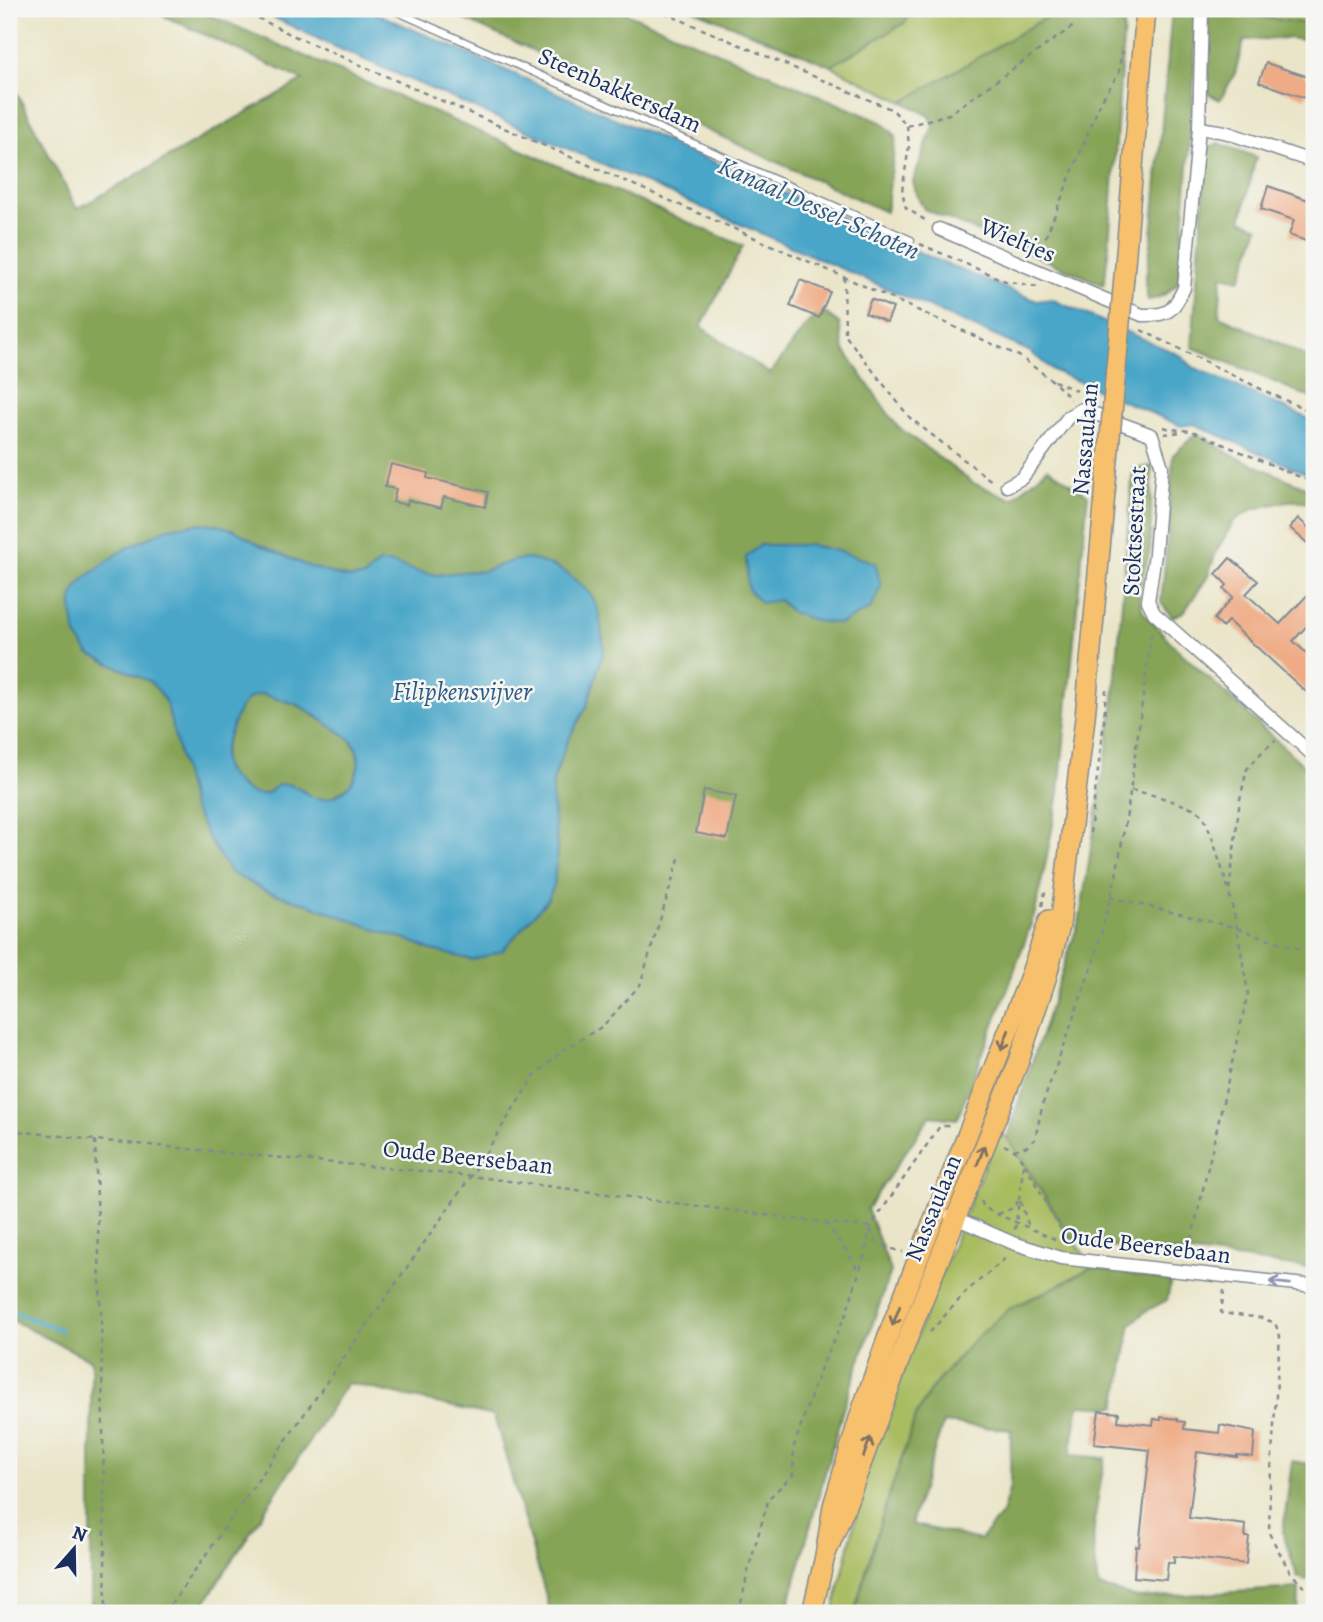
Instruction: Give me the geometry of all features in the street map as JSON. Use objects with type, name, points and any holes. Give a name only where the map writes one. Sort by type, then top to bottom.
[{"type":"main road","name":"Nassaulaan","points":[[812,1613],[833,1506],[856,1427],[892,1325],[1019,1061],[1046,979],[1060,925],[1085,718],[1146,9]]},
{"type":"street","name":"Wieltjes","points":[[939,229],[1142,315],[1158,316],[1175,307],[1184,288],[1199,128],[1202,9]]},
{"type":"street","points":[[1199,128],[1225,132],[1314,162]]},
{"type":"street","points":[[1007,486],[1022,478],[1069,416],[1082,409]]},
{"type":"street","name":"Stoktsestraat","points":[[1082,409],[1152,435],[1162,467],[1155,554],[1148,600],[1154,613],[1314,756]]},
{"type":"street","name":"Oude Beersebaan","points":[[947,1215],[1013,1243],[1061,1258],[1314,1286]]},
{"type":"lane","name":"Steenbakkersdam","points":[[391,9],[911,240]]},
{"type":"path","points":[[240,9],[304,40],[1019,356],[1053,381],[1082,409]]},
{"type":"path","points":[[655,9],[893,110],[907,126],[909,146],[902,191],[906,208],[939,229]]},
{"type":"path","points":[[907,126],[949,114],[1075,25]]},
{"type":"path","points":[[1033,269],[1101,101],[1119,73],[1121,53],[1128,51]]},
{"type":"path","points":[[911,240],[1005,281],[1046,288]]},
{"type":"path","points":[[844,277],[845,335],[910,418],[989,479],[1007,486]]},
{"type":"path","points":[[1132,326],[1314,413]]},
{"type":"path","points":[[1152,435],[1192,431],[1314,483]]},
{"type":"path","points":[[1014,1150],[1028,1146],[1035,1139],[1043,1103],[1095,957],[1131,790],[1154,613]]},
{"type":"path","points":[[1229,892],[1240,799],[1247,769],[1287,731]]},
{"type":"path","points":[[1131,790],[1193,808],[1203,815],[1229,892],[1248,993],[1184,1272]]},
{"type":"path","points":[[165,1613],[471,1176],[534,1076],[562,1051],[603,1026],[640,985],[680,855]]},
{"type":"path","points":[[1041,908],[1047,885]]},
{"type":"path","points":[[1110,897],[1237,928],[1314,954]]},
{"type":"path","points":[[739,1613],[769,1499],[793,1475],[794,1446],[819,1372],[846,1314],[870,1227],[940,1126],[953,1126]]},
{"type":"path","name":"Oude Beersebaan","points":[[9,1130],[471,1176],[870,1227]]},
{"type":"path","points":[[95,1140],[102,1312],[106,1613]]},
{"type":"path","points":[[984,1207],[1069,1244],[1024,1162],[1014,1150],[1001,1144]]},
{"type":"path","points":[[1016,1222],[1024,1162]]},
{"type":"path","points":[[997,1214],[1013,1209],[1019,1198]]},
{"type":"path","points":[[1019,1198],[1028,1227]]},
{"type":"path","points":[[826,1223],[859,1273]]},
{"type":"path","points":[[870,1227],[872,1237],[882,1246],[909,1253]]},
{"type":"path","points":[[927,1335],[967,1291],[1008,1256],[1013,1243]]},
{"type":"path","points":[[1226,1277],[1222,1313],[1262,1318],[1275,1323],[1280,1336],[1269,1533],[1290,1572],[1314,1597]]},
{"type":"green space","points":[[149,9],[196,9],[743,246],[701,327],[770,374],[821,310],[839,323],[844,350],[897,426],[973,483],[1012,499],[1048,468],[1088,495],[1059,793],[1035,912],[957,1119],[930,1116],[867,1209],[891,1271],[843,1409],[786,1613],[551,1613],[494,1416],[347,1383],[198,1613],[91,1613],[91,1360],[9,1319],[9,78],[77,209],[303,80]],"holes":[[[204,523],[234,530],[305,565],[351,578],[364,577],[373,569],[390,563],[437,575],[484,571],[515,560],[530,559],[551,565],[568,574],[599,613],[604,650],[587,706],[566,744],[553,781],[557,849],[554,886],[548,899],[502,951],[431,950],[404,938],[266,891],[230,872],[192,806],[167,705],[159,691],[149,681],[89,654],[76,635],[72,609],[123,550],[187,525]],[[810,545],[875,563],[793,613],[779,600]]]},
{"type":"green space","points":[[442,9],[617,9],[881,122],[896,136],[886,212]]},
{"type":"green space","points":[[692,9],[910,9],[906,22],[831,66]]},
{"type":"green space","points":[[910,9],[1060,9],[903,102],[831,66],[906,22]]},
{"type":"green space","points":[[1060,9],[1125,9],[1104,285],[924,209],[913,181],[933,126],[930,116],[903,102]]},
{"type":"green space","points":[[1172,9],[1197,9],[1179,281],[1165,294],[1148,300],[1145,284],[1152,236]]},
{"type":"green space","points":[[1208,9],[1241,9],[1243,14],[1314,25],[1314,41],[1288,38],[1244,40],[1235,73],[1220,100],[1205,92]]},
{"type":"green space","points":[[1241,9],[1314,9],[1314,25],[1243,14]]},
{"type":"green space","points":[[1218,143],[1256,157],[1241,220],[1259,227],[1240,280],[1222,276],[1219,316],[1314,361],[1314,399],[1192,347],[1207,149]]},
{"type":"green space","points":[[1197,433],[1232,455],[1314,491],[1314,504],[1287,501],[1253,509],[1234,521],[1217,550],[1207,578],[1184,612],[1172,617],[1161,603],[1173,455]]},
{"type":"green space","points":[[1152,466],[1150,550],[1138,592],[1143,612],[1176,648],[1314,775],[1314,1269],[1221,1256],[1115,1246],[1071,1238],[1007,1137],[1080,918],[1113,710],[1133,469]]},
{"type":"green space","points":[[262,694],[298,705],[350,739],[356,749],[359,764],[349,786],[327,800],[315,799],[298,787],[277,786],[266,793],[255,794],[234,780],[224,767],[223,761],[229,734],[239,709],[251,697]]},
{"type":"green space","points":[[997,1133],[1007,1137],[1092,1267],[1009,1309],[971,1343],[931,1389],[916,1416],[881,1520],[854,1613],[833,1613],[857,1513],[854,1495]]},
{"type":"green space","points":[[1092,1267],[1171,1282],[1167,1300],[1146,1311],[1131,1324],[1116,1407],[1079,1405],[1070,1455],[1105,1458],[1096,1507],[1094,1538],[1095,1570],[1099,1587],[1139,1598],[1299,1588],[1298,1613],[854,1613],[881,1520],[916,1416],[931,1389],[971,1343],[1009,1309]],"holes":[[[943,1423],[1011,1430],[1010,1486],[1002,1514],[980,1540],[911,1524]]]},
{"type":"green space","points":[[1292,1461],[1314,1465],[1314,1578],[1304,1580],[1297,1576],[1283,1532]]},
{"type":"water","points":[[256,9],[367,9],[948,265],[1037,301],[1051,299],[1180,355],[1193,367],[1314,421],[1314,477],[1194,424],[1181,426],[1054,371],[1029,351],[331,45]]},
{"type":"water","name":"Filipkensvijver","points":[[204,523],[219,525],[305,565],[351,578],[364,577],[379,563],[390,563],[437,575],[484,571],[515,560],[530,559],[551,565],[568,574],[593,598],[599,613],[604,650],[587,706],[566,744],[553,781],[557,849],[554,886],[548,899],[502,951],[473,960],[431,950],[404,938],[266,891],[230,872],[192,806],[167,705],[159,691],[149,681],[89,654],[76,635],[72,599],[77,587],[123,550],[168,528]],"holes":[[[262,694],[302,707],[351,740],[359,764],[356,776],[340,794],[316,798],[286,784],[266,793],[255,794],[243,788],[227,772],[223,762],[224,749],[238,712],[249,699]]]},
{"type":"water","points":[[760,545],[810,545],[875,563],[881,586],[871,608],[841,624],[817,621],[793,613],[779,600],[761,603],[748,589],[746,557]]},
{"type":"building","points":[[1266,63],[1312,78],[1305,98],[1259,82]]},
{"type":"building","points":[[1268,186],[1314,202],[1314,244],[1289,235],[1294,220],[1261,209]]},
{"type":"building","points":[[800,280],[830,292],[819,318],[790,306]]},
{"type":"building","points":[[871,299],[893,308],[887,322],[865,313]]},
{"type":"building","points":[[391,464],[428,473],[427,478],[488,492],[485,507],[444,497],[441,508],[408,500],[407,505],[393,502],[396,489],[385,487]]},
{"type":"building","points":[[1298,518],[1314,533],[1314,549],[1290,528]]},
{"type":"building","points":[[1230,558],[1258,581],[1246,594],[1280,624],[1314,588],[1314,618],[1293,641],[1314,660],[1314,699],[1228,621],[1222,627],[1214,619],[1233,597],[1224,589],[1227,585],[1216,574]]},
{"type":"building","points":[[704,790],[736,796],[727,839],[696,833]]},
{"type":"building","points":[[1099,1411],[1119,1413],[1118,1421],[1153,1425],[1154,1419],[1161,1420],[1161,1417],[1185,1422],[1184,1429],[1219,1433],[1220,1425],[1255,1432],[1253,1457],[1197,1452],[1189,1518],[1246,1525],[1245,1537],[1249,1537],[1246,1564],[1174,1556],[1174,1563],[1168,1562],[1166,1580],[1134,1577],[1150,1450],[1094,1444]]},
{"type":"waterway","points":[[9,1310],[61,1330]]},
{"type":"water label","name":"Kanaal Dessel-Schoten","points":[[819,208]]}]
